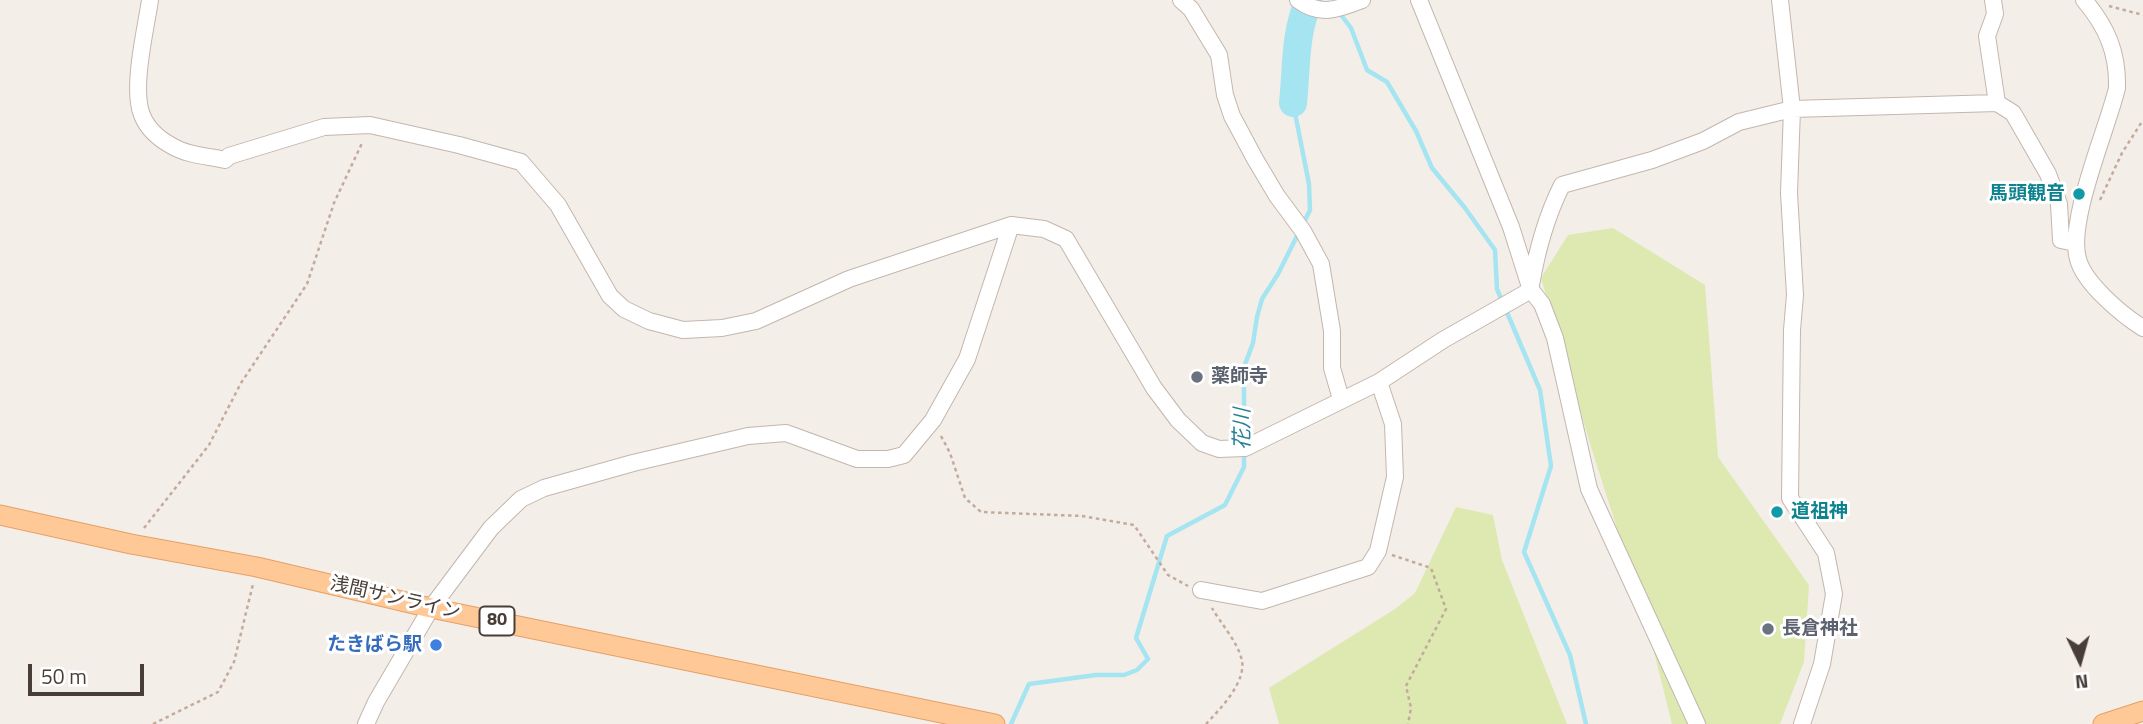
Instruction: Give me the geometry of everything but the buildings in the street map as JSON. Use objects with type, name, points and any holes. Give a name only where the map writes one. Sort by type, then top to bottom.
[{"type":"main road","name":"浅間サンライン","points":[[0,515],[131,544],[257,567],[431,608],[995,724]]},
{"type":"main road","points":[[2103,724],[2143,711]]},
{"type":"street","points":[[150,0],[138,83],[141,113],[153,132],[173,147],[192,154],[225,160],[229,156],[324,127],[370,125],[521,162],[558,205],[610,296],[625,309],[649,321],[683,330],[722,328],[756,321],[849,279],[1011,225],[1044,229],[1066,239],[1154,388],[1178,420],[1202,443],[1219,449],[1245,448],[1379,382],[1443,340],[1531,290]]},
{"type":"street","points":[[1181,0],[1191,9],[1219,55],[1225,95],[1232,116],[1255,159],[1303,231],[1321,264],[1332,331],[1332,368],[1340,399]]},
{"type":"street","points":[[1298,0],[1317,9],[1335,11],[1363,0]]},
{"type":"street","points":[[1419,0],[1511,228],[1531,290],[1542,304],[1555,338],[1589,489],[1650,627],[1697,724]]},
{"type":"street","points":[[1780,0],[1792,109],[1789,193],[1795,295],[1792,330],[1790,498],[1826,553],[1835,594],[1822,664],[1802,724]]},
{"type":"street","points":[[1993,0],[1995,14],[1987,36],[1997,103]]},
{"type":"street","points":[[2089,5],[2101,19],[2114,49],[2118,68],[2117,88],[2078,218],[2075,243],[2078,262],[2110,303],[2143,328]]},
{"type":"street","points":[[1531,290],[1536,254],[1546,220],[1562,185],[1652,160],[1703,141],[1739,122],[1792,109],[1997,103],[2013,113],[2026,132],[2048,174],[2059,204],[2061,240],[2075,243]]},
{"type":"street","points":[[366,724],[431,608],[491,528],[521,499],[544,488],[633,463],[761,435],[786,433],[857,459],[888,459],[904,455],[933,420],[967,359],[1011,225]]},
{"type":"street","points":[[1201,590],[1262,601],[1368,567],[1378,551],[1395,477],[1393,424],[1379,382]]},
{"type":"path","points":[[2089,5],[2107,5],[2143,15]]},
{"type":"path","points":[[2098,205],[2122,153],[2143,120]]},
{"type":"path","points":[[131,544],[209,445],[241,383],[307,284],[334,203],[370,125]]},
{"type":"path","points":[[933,420],[950,453],[965,498],[981,512],[1082,516],[1134,525],[1168,575],[1201,590],[1242,658],[1240,673],[1231,696],[1206,724]]},
{"type":"path","points":[[1378,551],[1431,568],[1446,609],[1406,686],[1411,708],[1408,724]]},
{"type":"path","points":[[153,724],[218,692],[234,662],[257,567]]},
{"type":"green space","points":[[1613,228],[1705,285],[1718,457],[1809,585],[1804,662],[1780,724],[1672,724],[1645,616],[1541,278],[1568,235]]},
{"type":"green space","points":[[1456,507],[1493,515],[1502,560],[1567,724],[1279,724],[1269,688],[1395,609],[1415,593]]},
{"type":"waterway","name":"花川","points":[[1293,103],[1298,38],[1309,0]]},
{"type":"waterway","points":[[1338,11],[1351,28],[1367,70],[1387,82],[1416,131],[1432,168],[1495,250],[1497,289],[1540,390],[1551,466],[1524,552],[1570,655],[1586,724]]},
{"type":"waterway","name":"花川","points":[[1293,103],[1309,184],[1310,210],[1302,226]]},
{"type":"waterway","name":"花川","points":[[1244,444],[1244,367],[1253,343],[1262,299],[1298,234]]},
{"type":"waterway","name":"花川","points":[[1011,724],[1029,684],[1096,675],[1124,675],[1137,670],[1148,659],[1136,638],[1167,536],[1225,505],[1244,467],[1244,453]]},
{"type":"place","name":"馬頭観音","points":[[2079,194]]},
{"type":"place","name":"薬師寺","points":[[1197,377]]},
{"type":"place","name":"道祖神","points":[[1777,512]]},
{"type":"place","name":"長倉神社","points":[[1768,629]]},
{"type":"place","name":"たきばら駅","points":[[436,645]]}]
